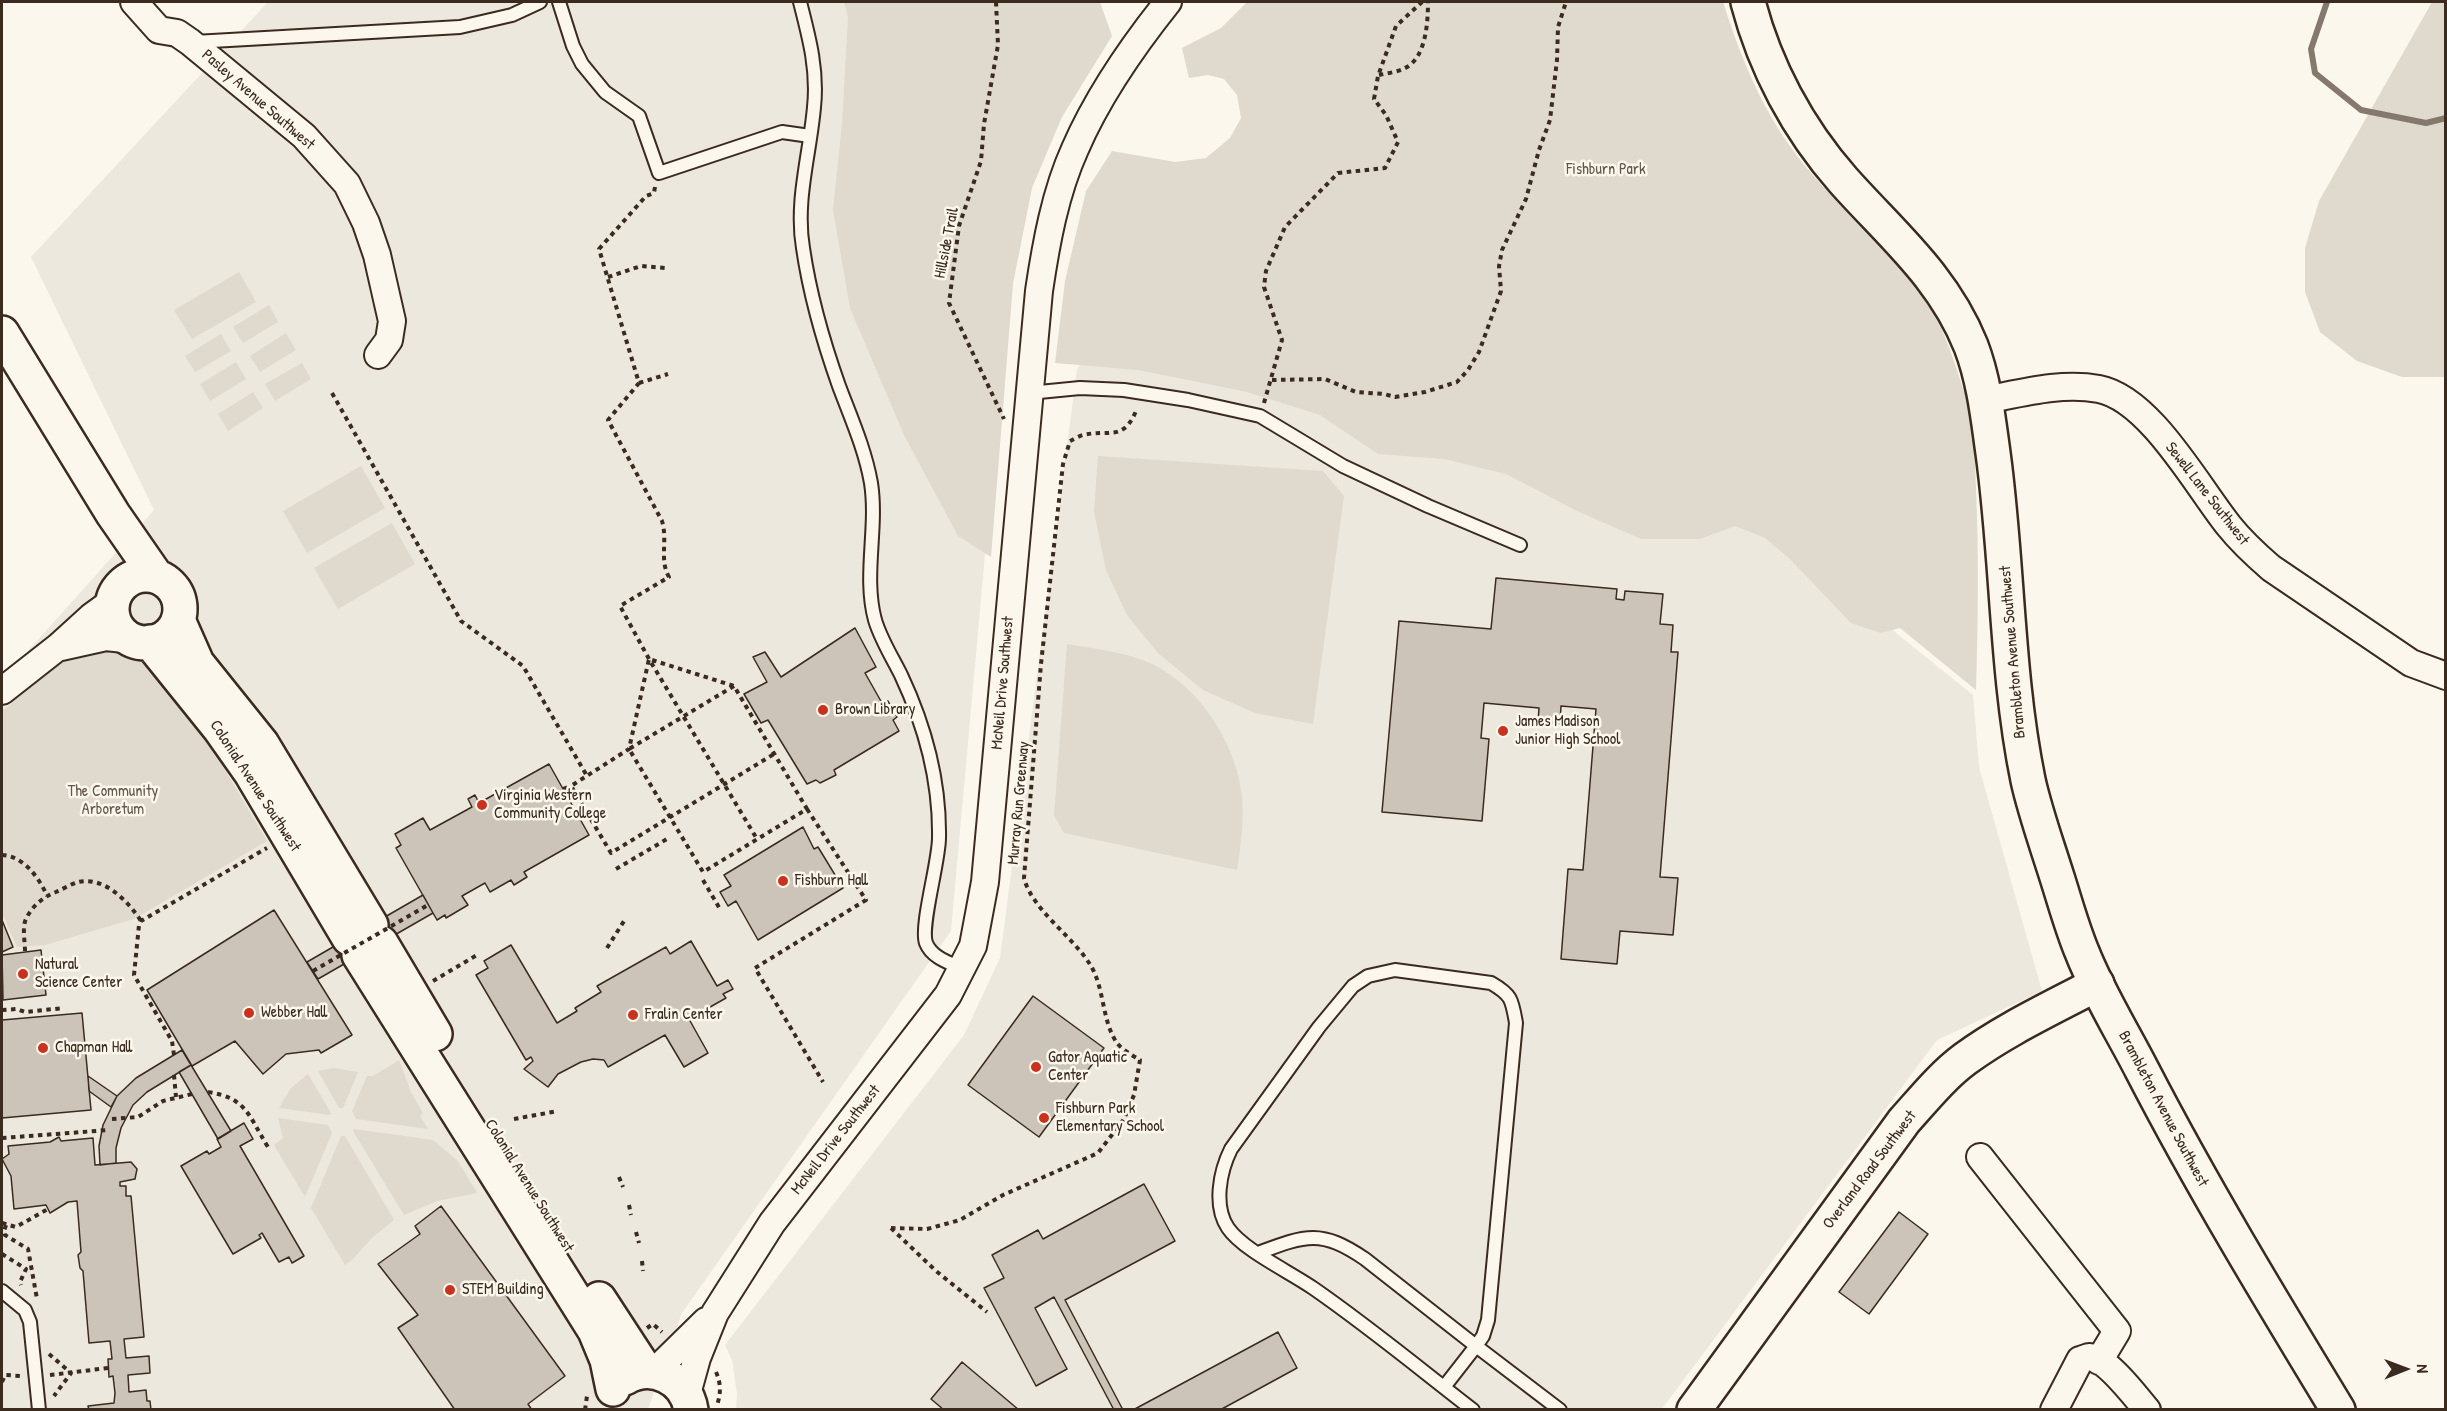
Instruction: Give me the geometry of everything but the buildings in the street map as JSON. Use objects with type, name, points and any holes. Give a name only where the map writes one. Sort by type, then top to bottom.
[{"type":"main road","name":"Brambleton Avenue Southwest","points":[[1748,2],[1769,64],[1791,109],[1815,146],[1843,180],[1922,262],[1959,318],[1972,347],[1985,400],[2002,522],[2012,674],[2027,775],[2082,952],[2233,1238],[2338,1410]]},
{"type":"main road","points":[[2,333],[113,514],[132,586]]},
{"type":"main road","points":[[132,586],[173,587],[181,607],[178,620],[166,636],[141,641],[123,633],[116,624],[112,613],[132,586]]},
{"type":"main road","name":"Colonial Avenue Southwest","points":[[178,620],[197,663],[262,744],[365,940],[595,1331],[607,1360],[609,1399]]},
{"type":"main road","name":"Colonial Avenue Southwest","points":[[141,641],[220,729],[251,773],[365,940],[650,1371],[672,1378],[689,1402]]},
{"type":"main road","name":"Overland Road Southwest","points":[[1694,1410],[1904,1121],[1938,1083],[1964,1060],[2006,1033],[2097,984]]},
{"type":"main road","points":[[609,1399],[620,1381],[632,1374],[650,1371]]},
{"type":"street","name":"Pasley Avenue Southwest","points":[[134,2],[159,30],[177,33],[190,42],[304,136],[347,184],[366,223],[377,255],[392,321],[390,340],[378,355]]},
{"type":"street","name":"McNeil Drive Southwest","points":[[689,1402],[697,1358],[715,1313],[772,1223],[948,995],[963,969],[976,935],[985,882],[1038,291],[1045,250],[1074,149],[1124,61],[1168,2]]},
{"type":"street","name":"Sewell Lane Southwest","points":[[1985,400],[2043,388],[2073,387],[2099,389],[2131,403],[2199,483],[2229,525],[2254,554],[2271,568],[2411,663],[2445,676]]},
{"type":"street","points":[[2,691],[132,586]]},
{"type":"street","points":[[58,648],[106,637],[141,641]]},
{"type":"street","points":[[1980,1157],[2117,1331],[2099,1361]]},
{"type":"street","name":"McNeil Drive Southwest","points":[[650,1371],[715,1313]]},
{"type":"street","points":[[2054,1410],[2080,1360],[2088,1357],[2112,1370],[2147,1410]]},
{"type":"lane","points":[[190,42],[460,27],[512,15],[540,2]]},
{"type":"lane","points":[[559,2],[573,46],[582,64],[604,92],[639,116],[659,173],[782,132],[810,135]]},
{"type":"lane","points":[[800,2],[814,55],[814,105],[800,205],[802,246],[827,352],[856,426],[871,482],[874,508],[872,602],[876,622],[914,709],[936,781],[939,845],[924,929],[926,944],[936,956],[963,969]]},
{"type":"lane","points":[[1029,393],[1080,388],[1124,390],[1188,400],[1260,416],[1343,466],[1428,506],[1520,545]]},
{"type":"lane","points":[[1444,1387],[1483,1336],[1488,1320],[1516,1023],[1512,999],[1504,990],[1491,983],[1395,970],[1368,976],[1353,986],[1319,1027],[1231,1149],[1225,1161],[1220,1187],[1221,1212],[1227,1227],[1239,1241],[1314,1289],[1473,1410]]},
{"type":"lane","points":[[1258,1253],[1282,1244],[1314,1238],[1329,1239],[1347,1247],[1560,1410]]},
{"type":"lane","points":[[2,1291],[25,1310],[30,1322],[39,1410]]},
{"type":"path","name":"Hillside Trail","points":[[996,2],[998,45],[984,124],[981,161],[959,226],[949,303],[1007,424],[1026,427]]},
{"type":"path","points":[[1260,416],[1272,380],[1281,340],[1264,287],[1266,271],[1285,227],[1338,173],[1385,168],[1398,142],[1386,115],[1374,99],[1378,76],[1396,26],[1422,2]]},
{"type":"path","points":[[1378,76],[1405,69],[1414,62],[1428,22],[1428,2]]},
{"type":"path","points":[[1272,380],[1325,379],[1356,392],[1384,394],[1395,398],[1457,382],[1468,370],[1479,352],[1501,291],[1499,266],[1502,250],[1526,199],[1539,150],[1550,120],[1557,60],[1558,27],[1566,2]]},
{"type":"path","points":[[639,383],[599,249],[646,196]]},
{"type":"path","points":[[608,278],[641,266],[664,268]]},
{"type":"path","points":[[668,374],[639,383],[608,420],[665,530],[663,567],[669,577],[620,606],[649,659],[757,839]]},
{"type":"path","points":[[332,393],[461,621],[523,666],[587,776]]},
{"type":"path","name":"Murray Run Greenway","points":[[987,1312],[936,1270],[891,1228],[927,1229],[960,1221],[1003,1195],[1098,1153],[1124,1119],[1134,1095],[1140,1060],[1114,1040],[1091,967],[1058,925],[1036,903],[1027,889],[1024,878],[1041,664],[1063,464],[1070,441],[1083,435],[1114,434],[1125,430],[1136,411]]},
{"type":"path","points":[[649,659],[734,686],[807,809],[866,900],[755,968],[823,1082]]},
{"type":"path","points":[[649,659],[629,749],[703,872],[807,809]]},
{"type":"path","points":[[563,789],[734,686]]},
{"type":"path","points":[[571,786],[611,853],[774,754]]},
{"type":"path","points":[[616,868],[667,839]]},
{"type":"path","points":[[174,1055],[172,1041],[134,975],[139,925],[141,921],[273,844]]},
{"type":"path","points":[[2,855],[8,855],[24,864],[38,879],[47,896]]},
{"type":"path","points":[[703,880],[720,909]]},
{"type":"path","points":[[24,951],[25,921],[34,906],[47,896],[78,882],[100,884],[128,903],[141,921]]},
{"type":"path","points":[[313,971],[428,905]]},
{"type":"path","points":[[607,948],[624,921]]},
{"type":"path","points":[[432,981],[477,955]]},
{"type":"path","points":[[2,1010],[17,1009],[25,1012],[64,1008]]},
{"type":"path","points":[[174,1075],[176,1097]]},
{"type":"path","points":[[208,1092],[232,1098],[240,1103],[268,1146]]},
{"type":"path","points":[[112,1119],[138,1117],[163,1101],[192,1094]]},
{"type":"path","points":[[514,1119],[558,1111]]},
{"type":"path","points":[[2,1138],[109,1130]]},
{"type":"path","points":[[619,1177],[623,1187]]},
{"type":"path","points":[[629,1205],[631,1215]]},
{"type":"path","points":[[37,1299],[28,1249],[5,1235],[4,1224],[20,1225],[48,1209]]},
{"type":"path","points":[[636,1232],[639,1243]]},
{"type":"path","points":[[642,1261],[643,1272]]},
{"type":"path","points":[[26,1269],[31,1262]]},
{"type":"path","points":[[43,1349],[71,1373]]},
{"type":"path","points":[[43,1376],[108,1368]]},
{"type":"path","points":[[711,1368],[717,1373],[720,1385],[720,1397],[716,1410]]},
{"type":"path","points":[[50,1402],[71,1373]]},
{"type":"shaded area","name":"Virginia Western Community College","points":[[268,2],[927,2],[995,443],[951,931],[682,1313],[648,1409],[2,1410],[2,680],[154,510],[31,257]]},
{"type":"shaded area","name":"James Madison Junior High School","points":[[1254,115],[1973,695],[1979,767],[2042,991],[1937,1040],[1662,1409],[736,1409],[737,1394],[732,1360],[725,1345],[964,1035],[1000,958],[1077,369]]},
{"type":"green space","points":[[844,2],[1100,2],[1112,36],[1062,117],[1032,188],[1013,284],[991,557],[958,536],[904,435],[850,308],[833,210],[842,123],[848,17]]},
{"type":"green space","name":"Fishburn Park","points":[[1247,2],[1723,2],[1748,71],[1782,135],[1812,174],[1893,258],[1922,294],[1934,314],[1950,351],[1968,404],[1974,448],[1978,564],[1976,690],[1900,628],[1881,633],[1851,623],[1789,558],[1765,538],[1735,526],[1700,539],[1641,539],[1579,512],[1506,474],[1444,459],[1378,454],[1320,415],[1247,392],[1138,370],[1055,363],[1065,281],[1086,191],[1112,151],[1175,162],[1206,158],[1230,138],[1241,118],[1237,95],[1224,79],[1208,75],[1189,78],[1182,48],[1221,28]]},
{"type":"green space","points":[[2432,2],[2446,2],[2445,377],[2402,377],[2357,361],[2320,332],[2305,292],[2305,248],[2319,201]]},
{"type":"green space","points":[[239,272],[256,302],[192,339],[174,310]]},
{"type":"green space","points":[[269,305],[278,322],[243,343],[233,327]]},
{"type":"green space","points":[[286,333],[296,350],[260,372],[250,356]]},
{"type":"green space","points":[[221,334],[231,351],[195,372],[185,356]]},
{"type":"green space","points":[[236,362],[246,379],[210,401],[200,384]]},
{"type":"green space","points":[[302,363],[311,379],[275,401],[265,384]]},
{"type":"green space","points":[[253,392],[263,408],[228,431],[218,414]]},
{"type":"green space","points":[[1098,456],[1323,471],[1344,496],[1313,724],[1255,713],[1203,690],[1158,653],[1127,615],[1106,570],[1094,512]]},
{"type":"green space","points":[[361,466],[385,508],[307,553],[283,511]]},
{"type":"green space","points":[[392,523],[415,564],[338,609],[314,568]]},
{"type":"green space","points":[[1067,644],[1100,649],[1152,664],[1186,687],[1200,702],[1224,738],[1239,777],[1243,815],[1237,870],[1064,833],[1054,815]]},
{"type":"green space","name":"The Community Arboretum","points":[[102,651],[118,651],[143,657],[209,743],[267,841],[134,919],[45,945],[17,947],[2,913],[2,711],[65,659]]},
{"type":"green space","points":[[399,1060],[411,1092],[423,1113],[420,1116],[428,1129],[356,1119],[352,1111],[367,1076],[373,1076]]},
{"type":"green space","points":[[334,1068],[358,1072],[343,1108],[339,1108],[318,1071]]},
{"type":"green space","points":[[308,1074],[331,1113],[330,1115],[279,1108],[291,1088]]},
{"type":"green space","points":[[278,1118],[328,1125],[332,1133],[305,1197],[274,1145],[283,1138]]},
{"type":"green space","points":[[354,1129],[433,1140],[458,1161],[477,1193],[437,1201],[404,1215],[353,1131]]},
{"type":"green space","points":[[341,1136],[345,1136],[394,1220],[345,1265],[311,1208]]},
{"type":"waterway","points":[[2327,2],[2311,49],[2315,73],[2361,110],[2426,123],[2446,118]]},
{"type":"place","name":"Brown Library","points":[[823,710]]},
{"type":"place","name":"James Madison Junior High School","points":[[1503,731]]},
{"type":"place","name":"Virginia Western Community College","points":[[482,805]]},
{"type":"place","name":"Fishburn Hall","points":[[783,881]]},
{"type":"place","name":"Natural Science Center","points":[[23,974]]},
{"type":"place","name":"Webber Hall","points":[[249,1013]]},
{"type":"place","name":"Fralin Center","points":[[633,1015]]},
{"type":"place","name":"Chapman Hall","points":[[43,1048]]},
{"type":"place","name":"Gator Aquatic Center","points":[[1036,1067]]},
{"type":"place","name":"Fishburn Park Elementary School","points":[[1044,1118]]},
{"type":"place","name":"STEM Building","points":[[450,1290]]}]
